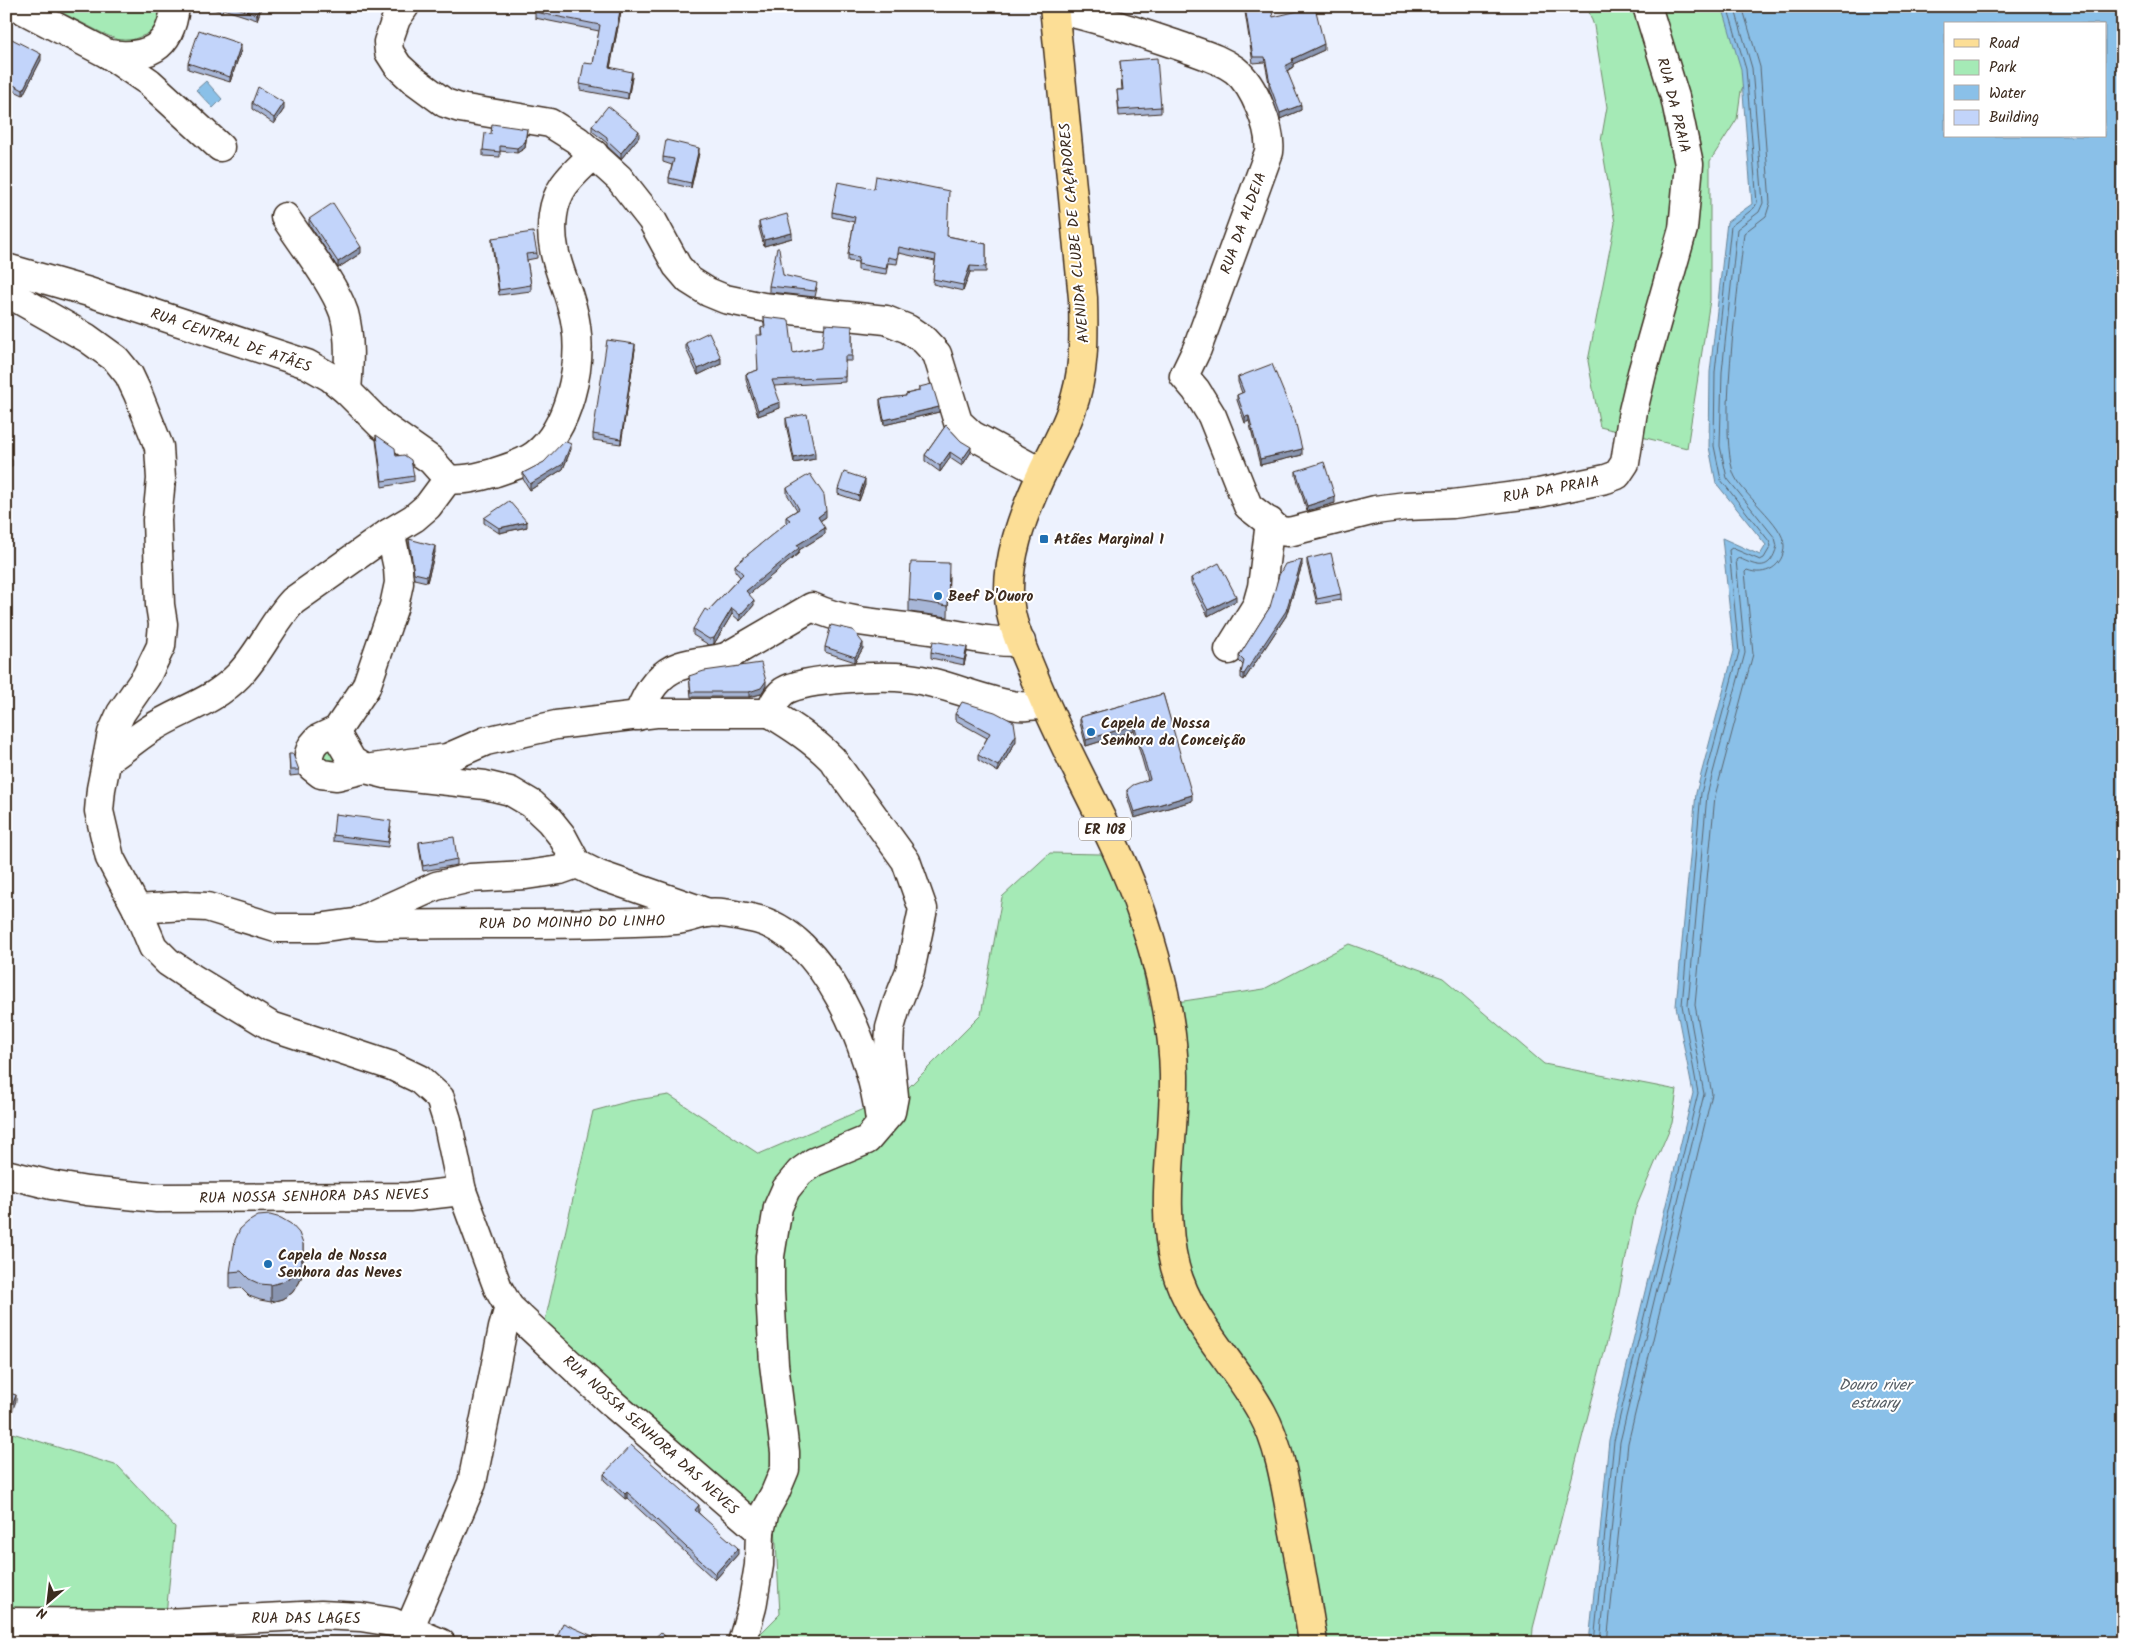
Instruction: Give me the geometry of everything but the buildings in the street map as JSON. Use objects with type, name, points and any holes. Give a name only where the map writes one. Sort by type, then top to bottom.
[{"type":"main road","name":"AVENIDA CLUBE DE CAÇADORES","points":[[1055,8],[1083,298],[1085,343],[1078,389],[1070,414],[1042,473],[1019,532],[1009,588],[1011,613],[1045,704],[1126,874],[1158,961],[1165,995],[1174,1072],[1173,1130],[1168,1205],[1170,1240],[1175,1265],[1187,1299],[1204,1329],[1250,1392],[1264,1416],[1272,1435],[1280,1459],[1288,1497],[1312,1643]]},
{"type":"street","points":[[16,6],[108,54],[149,82],[220,147]]},
{"type":"street","points":[[108,54],[127,56],[146,53],[159,45],[170,30],[175,6]]},
{"type":"street","points":[[405,6],[391,30],[388,42],[389,52],[398,66],[411,78],[445,103],[460,108],[550,123],[564,131],[594,154],[619,178],[652,220],[676,266],[689,280],[708,292],[725,299],[763,307],[886,320],[908,329],[924,340],[937,354],[958,422],[972,435],[1042,473]]},
{"type":"street","name":"RUA DA PRAIA","points":[[1184,376],[1196,390],[1212,416],[1248,506],[1280,531],[1289,532],[1375,510],[1406,506],[1452,504],[1539,493],[1618,475],[1625,464],[1633,412],[1645,363],[1683,229],[1689,164],[1675,97],[1647,6]]},
{"type":"street","name":"RUA DA ALDEIA","points":[[1055,8],[1158,39],[1222,61],[1237,72],[1249,87],[1260,109],[1270,139],[1268,152],[1197,349],[1184,376]]},
{"type":"street","points":[[108,758],[124,750],[149,729],[219,694],[254,658],[281,614],[293,601],[389,533],[414,518],[428,506],[448,479],[470,479],[522,463],[535,455],[558,428],[576,373],[578,350],[574,312],[556,264],[552,216],[560,190],[566,180],[594,154]]},
{"type":"street","points":[[285,217],[332,290],[343,312],[349,339],[347,390]]},
{"type":"street","name":"RUA CENTRAL DE ATÃES","points":[[6,268],[89,292],[307,364],[330,377],[347,390],[381,425],[431,460],[448,479]]},
{"type":"street","points":[[6,292],[87,338],[116,359],[128,375],[138,394],[159,447],[161,479],[157,520],[160,605],[163,624],[161,646],[146,677],[121,713],[112,733],[101,789],[99,810],[110,858],[137,909],[153,947],[168,962],[271,1026],[392,1066],[419,1080],[440,1098],[447,1120],[462,1191]]},
{"type":"street","points":[[1229,650],[1257,605],[1262,587],[1270,522]]},
{"type":"street","points":[[389,533],[398,568],[398,583],[394,606],[366,686],[337,730],[318,739],[312,746],[309,754],[309,761],[312,767],[329,776],[447,758],[486,741],[556,725],[656,713],[770,714],[802,732],[832,759],[906,861],[923,909],[910,971],[890,1028],[889,1049],[894,1096],[891,1112],[867,1140],[814,1162],[800,1172],[786,1188],[778,1207],[770,1256],[770,1291],[774,1364],[785,1452],[785,1468],[765,1511],[760,1531],[759,1564],[752,1607],[742,1643]]},
{"type":"street","points":[[638,716],[647,696],[666,673],[680,666],[711,661],[726,656],[812,608],[849,620],[928,630],[996,643],[1021,642]]},
{"type":"street","points":[[770,714],[775,701],[782,692],[794,686],[808,683],[879,677],[908,678],[1020,706],[1045,704]]},
{"type":"street","points":[[337,730],[338,737],[352,761],[365,769],[385,774],[485,785],[510,791],[532,804],[550,821],[562,836],[577,864],[599,875],[708,913]]},
{"type":"street","points":[[354,923],[396,906],[417,894],[444,884],[470,878],[526,875],[577,864]]},
{"type":"street","name":"RUA DO MOINHO DO LINHO","points":[[137,909],[185,906],[207,907],[243,916],[276,928],[318,928],[354,923],[378,925],[537,924],[679,920],[708,913],[753,918],[772,925],[795,939],[826,974],[842,1001],[855,1029],[877,1096],[880,1126]]},
{"type":"street","name":"RUA NOSSA SENHORA DAS NEVES","points":[[6,1174],[60,1187],[116,1195],[158,1198],[409,1197],[462,1191],[498,1288],[509,1307],[613,1404],[760,1531]]},
{"type":"street","points":[[408,1628],[472,1483],[503,1328],[509,1307]]},
{"type":"street","name":"RUA DAS LAGES","points":[[6,1622],[168,1633],[321,1615],[361,1617],[392,1622],[441,1643]]},
{"type":"green space","points":[[49,6],[162,6],[159,23],[153,30],[129,41],[118,40],[102,33]]},
{"type":"green space","points":[[1587,6],[1725,6],[1752,67],[1741,91],[1737,119],[1710,161],[1710,300],[1687,448],[1600,427],[1588,361],[1615,223],[1601,141],[1607,107],[1594,26]]},
{"type":"green space","points":[[340,748],[336,768],[314,754],[316,749]]},
{"type":"green space","points":[[1119,849],[1150,1006],[1264,989],[1349,944],[1443,978],[1544,1064],[1677,1090],[1672,1123],[1635,1210],[1618,1299],[1533,1628],[1532,1643],[751,1643],[780,1614],[775,1525],[649,1431],[543,1330],[593,1111],[630,1101],[669,1095],[759,1154],[905,1091],[981,1015],[1002,897],[1050,853],[1100,854]]},
{"type":"green space","points":[[6,1431],[118,1466],[175,1527],[163,1643],[6,1643]]},
{"type":"water","name":"Douro river estuary","points":[[1722,6],[2123,6],[2123,1643],[1589,1643],[1609,1440],[1693,1093],[1676,1006],[1696,793],[1734,651],[1722,538],[1760,555],[1766,545],[1716,483],[1709,447],[1710,372],[1727,222],[1752,204],[1741,69]]},
{"type":"water","points":[[206,81],[222,99],[213,108],[196,90]]},
{"type":"place","name":"Atães Marginal 1","points":[[1044,539]]},
{"type":"place","name":"Beef D'Ouoro","points":[[938,596]]},
{"type":"place","name":"Capela de Nossa Senhora da Conceição","points":[[1091,732]]},
{"type":"place","name":"Capela de Nossa Senhora das Neves","points":[[268,1264]]}]
